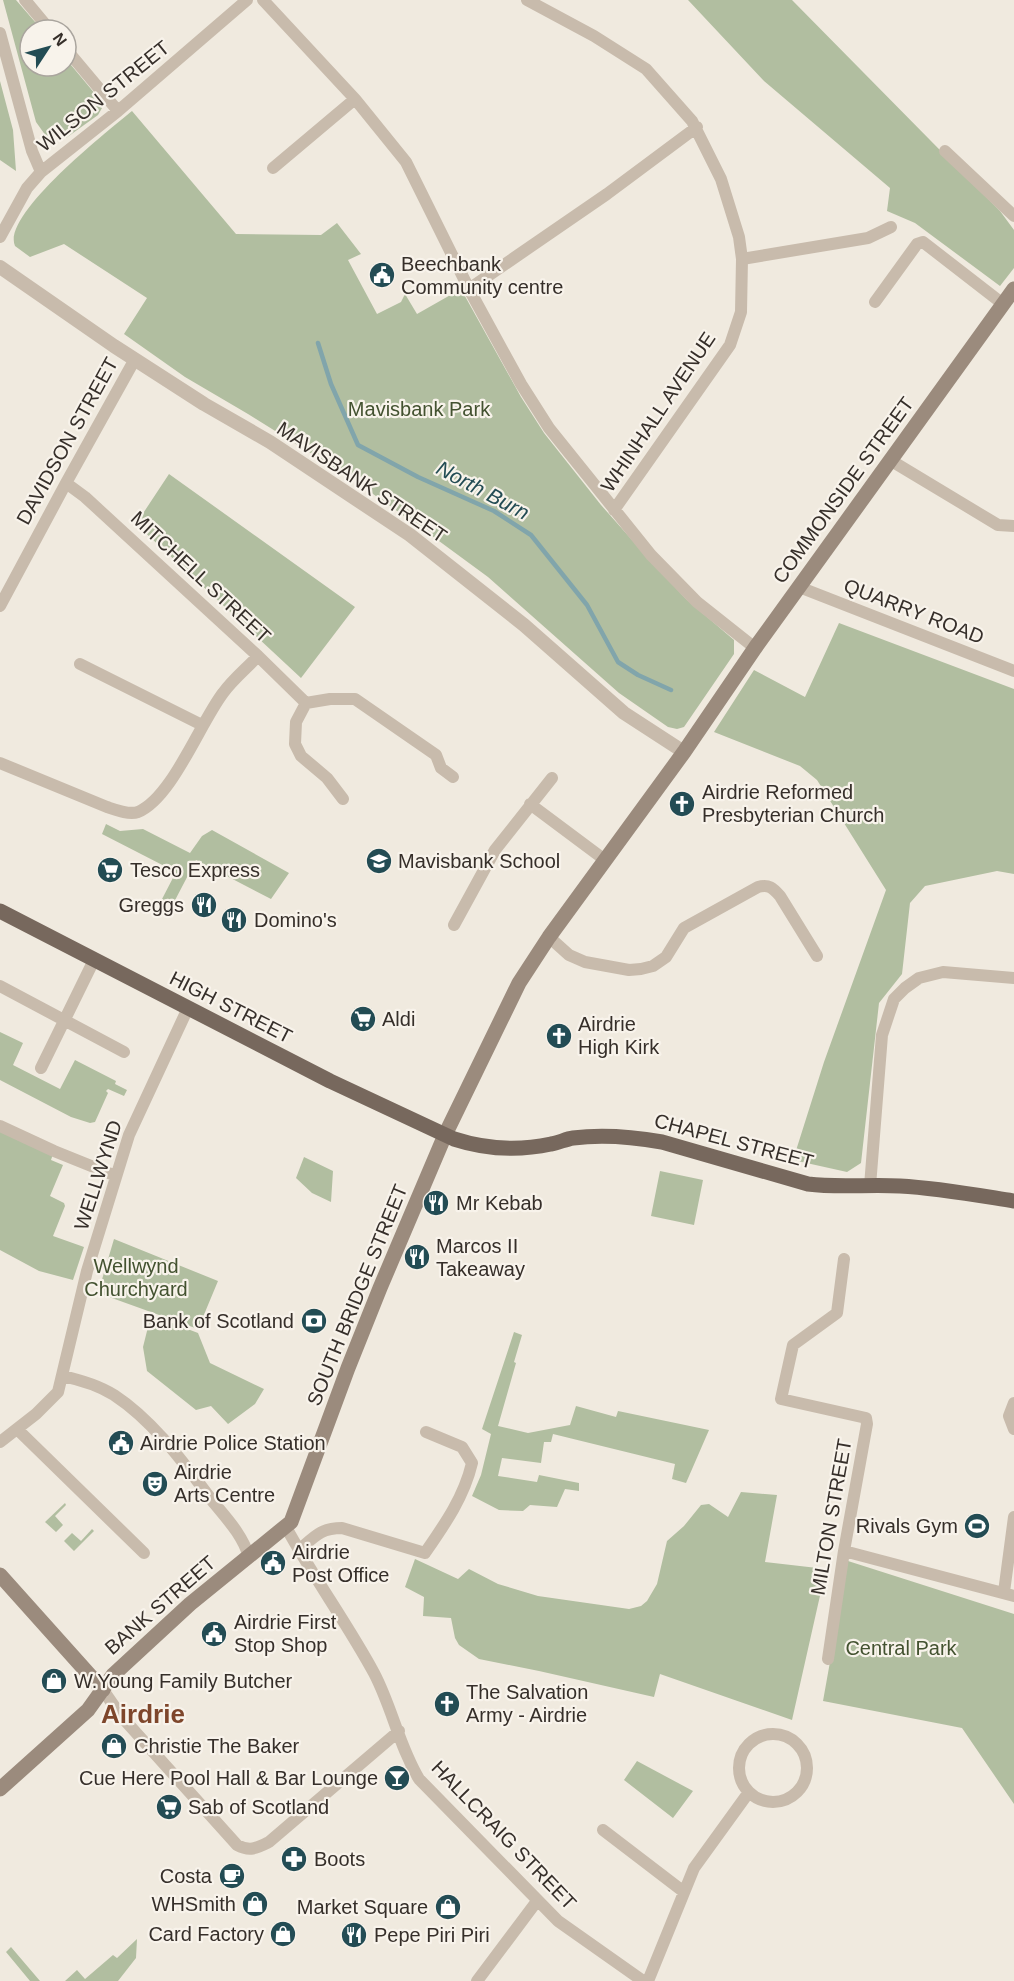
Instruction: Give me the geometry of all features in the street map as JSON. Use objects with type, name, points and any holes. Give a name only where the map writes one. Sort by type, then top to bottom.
[{"type":"main road","name":"COMMONSIDE STREET","points":[[549,937],[684,752],[755,648],[1014,289]]},
{"type":"main road","name":"HIGH STREET","points":[[0,911],[330,1081],[445,1135],[486,1147],[521,1148],[550,1145]]},
{"type":"main road","name":"SOUTH BRIDGE STREET","points":[[249,1557],[286,1527],[295,1514],[350,1363],[445,1135],[519,983],[549,937]]},
{"type":"main road","name":"CHAPEL STREET","points":[[550,1145],[573,1138],[645,1139],[808,1184],[943,1189],[1014,1201]]},
{"type":"main road","name":"BANK STREET","points":[[0,1790],[88,1710],[113,1675],[190,1604],[249,1557]]},
{"type":"main road","points":[[0,1575],[104,1690]]},
{"type":"street","points":[[25,0],[40,18]]},
{"type":"street","name":"WILSON STREET","points":[[0,237],[27,188],[41,172],[118,111],[247,0]]},
{"type":"street","points":[[262,0],[355,99],[406,162],[469,289],[521,384],[549,428],[651,555],[685,590],[755,648]]},
{"type":"street","name":"WHINHALL AVENUE","points":[[527,0],[594,36],[646,69],[697,128],[721,179],[739,237],[742,259],[741,312],[730,345],[614,510]]},
{"type":"street","points":[[0,33],[32,151],[41,172]]},
{"type":"street","points":[[78,63],[118,111]]},
{"type":"street","points":[[273,168],[355,99]]},
{"type":"street","points":[[469,289],[607,194],[697,128]]},
{"type":"street","points":[[945,151],[1014,216]]},
{"type":"street","points":[[742,259],[868,238],[891,227]]},
{"type":"street","points":[[875,302],[917,244],[923,242],[1003,304]]},
{"type":"street","name":"MAVISBANK STREET","points":[[0,267],[135,359],[204,404],[270,442],[410,535],[514,617],[624,713],[684,752]]},
{"type":"street","name":"DAVIDSON STREET","points":[[0,606],[135,359]]},
{"type":"street","points":[[890,460],[998,525],[1014,526]]},
{"type":"street","name":"MITCHELL STREET","points":[[66,483],[85,497],[306,703]]},
{"type":"street","name":"QUARRY ROAD","points":[[799,587],[1014,671]]},
{"type":"street","points":[[0,763],[107,807],[121,812],[136,813],[150,806],[164,791],[223,692],[258,656]]},
{"type":"street","points":[[80,664],[202,725]]},
{"type":"street","points":[[343,799],[327,778],[301,756],[295,744],[296,722],[306,703],[330,699],[355,699],[436,755],[441,768],[453,777]]},
{"type":"street","points":[[454,925],[495,850],[552,778]]},
{"type":"street","points":[[530,804],[605,860]]},
{"type":"street","points":[[549,937],[569,955],[585,962],[629,970],[641,969],[653,966],[666,957],[684,928],[765,885],[773,888],[780,896],[817,956]]},
{"type":"street","points":[[41,1068],[94,960]]},
{"type":"street","points":[[870,1186],[882,1035],[894,999],[920,978],[943,972],[1014,978]]},
{"type":"street","points":[[0,986],[124,1052]]},
{"type":"street","name":"WELLWYND","points":[[0,1442],[18,1429],[58,1392],[87,1271],[129,1135],[188,1008]]},
{"type":"street","points":[[0,1126],[116,1176]]},
{"type":"street","name":"MILTON STREET","points":[[828,1659],[844,1551],[867,1424],[866,1418],[781,1399],[793,1345],[837,1313],[844,1259]]},
{"type":"street","points":[[62,1376],[94,1384],[113,1394],[147,1421],[245,1542],[249,1557]]},
{"type":"street","points":[[1014,1403],[1010,1416],[1014,1429]]},
{"type":"street","points":[[18,1429],[144,1553]]},
{"type":"street","points":[[299,1550],[320,1532],[329,1528],[342,1528],[425,1553],[462,1493],[472,1463],[462,1447],[426,1432]]},
{"type":"street","points":[[844,1551],[1009,1594],[1014,1517]]},
{"type":"street","name":"HALLCRAIG STREET","points":[[286,1527],[374,1672],[399,1731],[408,1759],[419,1779],[558,1921],[643,1981]]},
{"type":"street","points":[[104,1690],[121,1716],[237,1845],[245,1850],[255,1850],[269,1842],[399,1731]]},
{"type":"street","points":[[771,1734],[782,1735],[792,1740],[800,1748],[807,1769],[799,1790],[780,1801],[769,1802],[758,1799],[749,1792],[742,1783],[739,1761],[750,1742],[760,1736],[771,1734]]},
{"type":"street","points":[[648,1981],[694,1868],[749,1792]]},
{"type":"street","points":[[603,1830],[684,1892]]},
{"type":"street","points":[[477,1981],[537,1901]]},
{"type":"green space","points":[[3,0],[16,0],[32,18],[18,18],[18,55]]},
{"type":"green space","points":[[688,0],[792,0],[1000,211],[1014,230],[1014,268],[1000,286],[915,223],[887,211],[890,188],[764,81]]},
{"type":"green space","points":[[78,73],[101,101],[102,108],[98,115],[66,138],[46,136],[36,122],[24,78],[78,78]]},
{"type":"green space","points":[[0,81],[13,130],[16,171],[0,160]]},
{"type":"green space","name":"Mavisbank Park","points":[[132,111],[236,234],[321,235],[337,223],[361,254],[348,260],[377,314],[401,302],[405,294],[417,314],[461,289],[521,397],[544,433],[601,505],[648,558],[686,599],[734,640],[734,654],[684,727],[677,729],[668,727],[619,693],[488,577],[349,477],[185,377],[124,334],[147,298],[64,244],[30,257],[15,246],[15,232],[24,214],[40,195],[81,154]]},
{"type":"green space","points":[[169,474],[355,607],[301,678],[136,524]]},
{"type":"green space","points":[[839,623],[1014,689],[1014,874],[997,871],[925,886],[910,903],[902,974],[879,1003],[861,1163],[847,1172],[793,1160],[824,1062],[886,890],[817,780],[800,766],[714,732],[754,670],[805,697]]},
{"type":"green space","points":[[106,824],[120,831],[143,829],[190,853],[202,836],[212,830],[289,873],[271,899],[196,860],[172,906],[161,901],[176,872],[102,834]]},
{"type":"green space","points":[[0,1032],[23,1043],[13,1065],[60,1089],[75,1060],[116,1081],[115,1084],[127,1090],[124,1096],[108,1089],[106,1091],[108,1093],[95,1122],[90,1123],[71,1117],[0,1080]]},
{"type":"green space","points":[[0,1126],[54,1151],[51,1160],[63,1165],[50,1196],[64,1203],[65,1206],[53,1236],[84,1247],[73,1280],[39,1271],[0,1250]]},
{"type":"green space","points":[[304,1157],[333,1171],[331,1202],[312,1193],[296,1178]]},
{"type":"green space","points":[[660,1171],[703,1180],[694,1225],[651,1216]]},
{"type":"green space","name":"Wellwynd Churchyard","points":[[114,1239],[218,1281],[198,1329],[98,1293]]},
{"type":"green space","points":[[151,1315],[198,1333],[210,1363],[264,1389],[255,1404],[228,1424],[211,1406],[196,1410],[147,1371],[143,1347]]},
{"type":"green space","points":[[514,1332],[522,1335],[498,1426],[528,1433],[570,1425],[576,1406],[616,1417],[618,1411],[709,1430],[686,1483],[672,1479],[675,1464],[553,1434],[551,1442],[544,1442],[541,1463],[502,1458],[498,1476],[537,1482],[539,1475],[579,1483],[579,1491],[565,1489],[557,1507],[530,1505],[523,1511],[499,1510],[472,1496],[481,1475],[491,1434],[482,1429]]},
{"type":"green space","points":[[741,1492],[777,1495],[765,1562],[826,1569],[792,1720],[660,1674],[654,1697],[479,1659],[459,1645],[455,1638],[451,1618],[423,1616],[424,1597],[405,1587],[415,1559],[458,1579],[469,1569],[498,1584],[538,1596],[629,1609],[641,1606],[647,1601],[657,1584],[667,1541],[684,1526],[701,1505],[709,1504],[728,1517]]},
{"type":"green space","points":[[65,1503],[66,1505],[55,1516],[63,1525],[56,1532],[45,1522]]},
{"type":"green space","points":[[92,1529],[94,1531],[74,1551],[64,1541],[72,1533],[81,1541]]},
{"type":"green space","name":"Central Park","points":[[848,1561],[1014,1614],[1014,1804],[962,1728],[823,1701]]},
{"type":"green space","points":[[637,1761],[693,1791],[673,1818],[624,1780]]},
{"type":"green space","points":[[137,1939],[136,1958],[118,1981],[65,1981],[77,1970],[85,1979],[113,1955],[117,1958]]},
{"type":"green space","points":[[11,1947],[40,1981],[30,1981],[6,1952]]},
{"type":"waterway","name":"North Burn","points":[[318,343],[331,384],[358,445],[418,477],[494,511],[531,535],[587,605],[618,662],[638,675],[671,690]]},
{"type":"place","name":"Beechbank Community centre","points":[[382,275]]},
{"type":"place","name":"Airdrie Reformed Presbyterian Church","points":[[682,804]]},
{"type":"place","name":"Mavisbank School","points":[[379,861]]},
{"type":"place","name":"Tesco Express","points":[[110,870]]},
{"type":"place","name":"Greggs","points":[[204,905]]},
{"type":"place","name":"Domino's","points":[[234,920]]},
{"type":"place","name":"Aldi","points":[[363,1019]]},
{"type":"place","name":"Airdrie High Kirk","points":[[559,1036]]},
{"type":"place","name":"Mr Kebab","points":[[436,1203]]},
{"type":"place","name":"Marcos II Takeaway","points":[[417,1257]]},
{"type":"place","name":"Bank of Scotland","points":[[314,1321]]},
{"type":"place","name":"Airdrie Police Station","points":[[121,1443]]},
{"type":"place","name":"Airdrie Arts Centre","points":[[155,1484]]},
{"type":"place","name":"Rivals Gym","points":[[977,1526]]},
{"type":"place","name":"Airdrie Post Office","points":[[273,1563]]},
{"type":"place","name":"Airdrie First Stop Shop","points":[[214,1634]]},
{"type":"place","name":"W.Young Family Butcher","points":[[54,1681]]},
{"type":"place","name":"The Salvation Army - Airdrie","points":[[447,1704]]},
{"type":"place","name":"Christie The Baker","points":[[114,1746]]},
{"type":"place","name":"Cue Here Pool Hall & Bar Lounge","points":[[397,1778]]},
{"type":"place","name":"Sab of Scotland","points":[[169,1807]]},
{"type":"place","name":"Boots","points":[[294,1859]]},
{"type":"place","name":"Costa","points":[[232,1876]]},
{"type":"place","name":"WHSmith","points":[[255,1904]]},
{"type":"place","name":"Market Square","points":[[448,1907]]},
{"type":"place","name":"Card Factory","points":[[283,1934]]},
{"type":"place","name":"Pepe Piri Piri","points":[[354,1935]]},
{"type":"district","name":"Airdrie","points":[[143,1714]]}]
